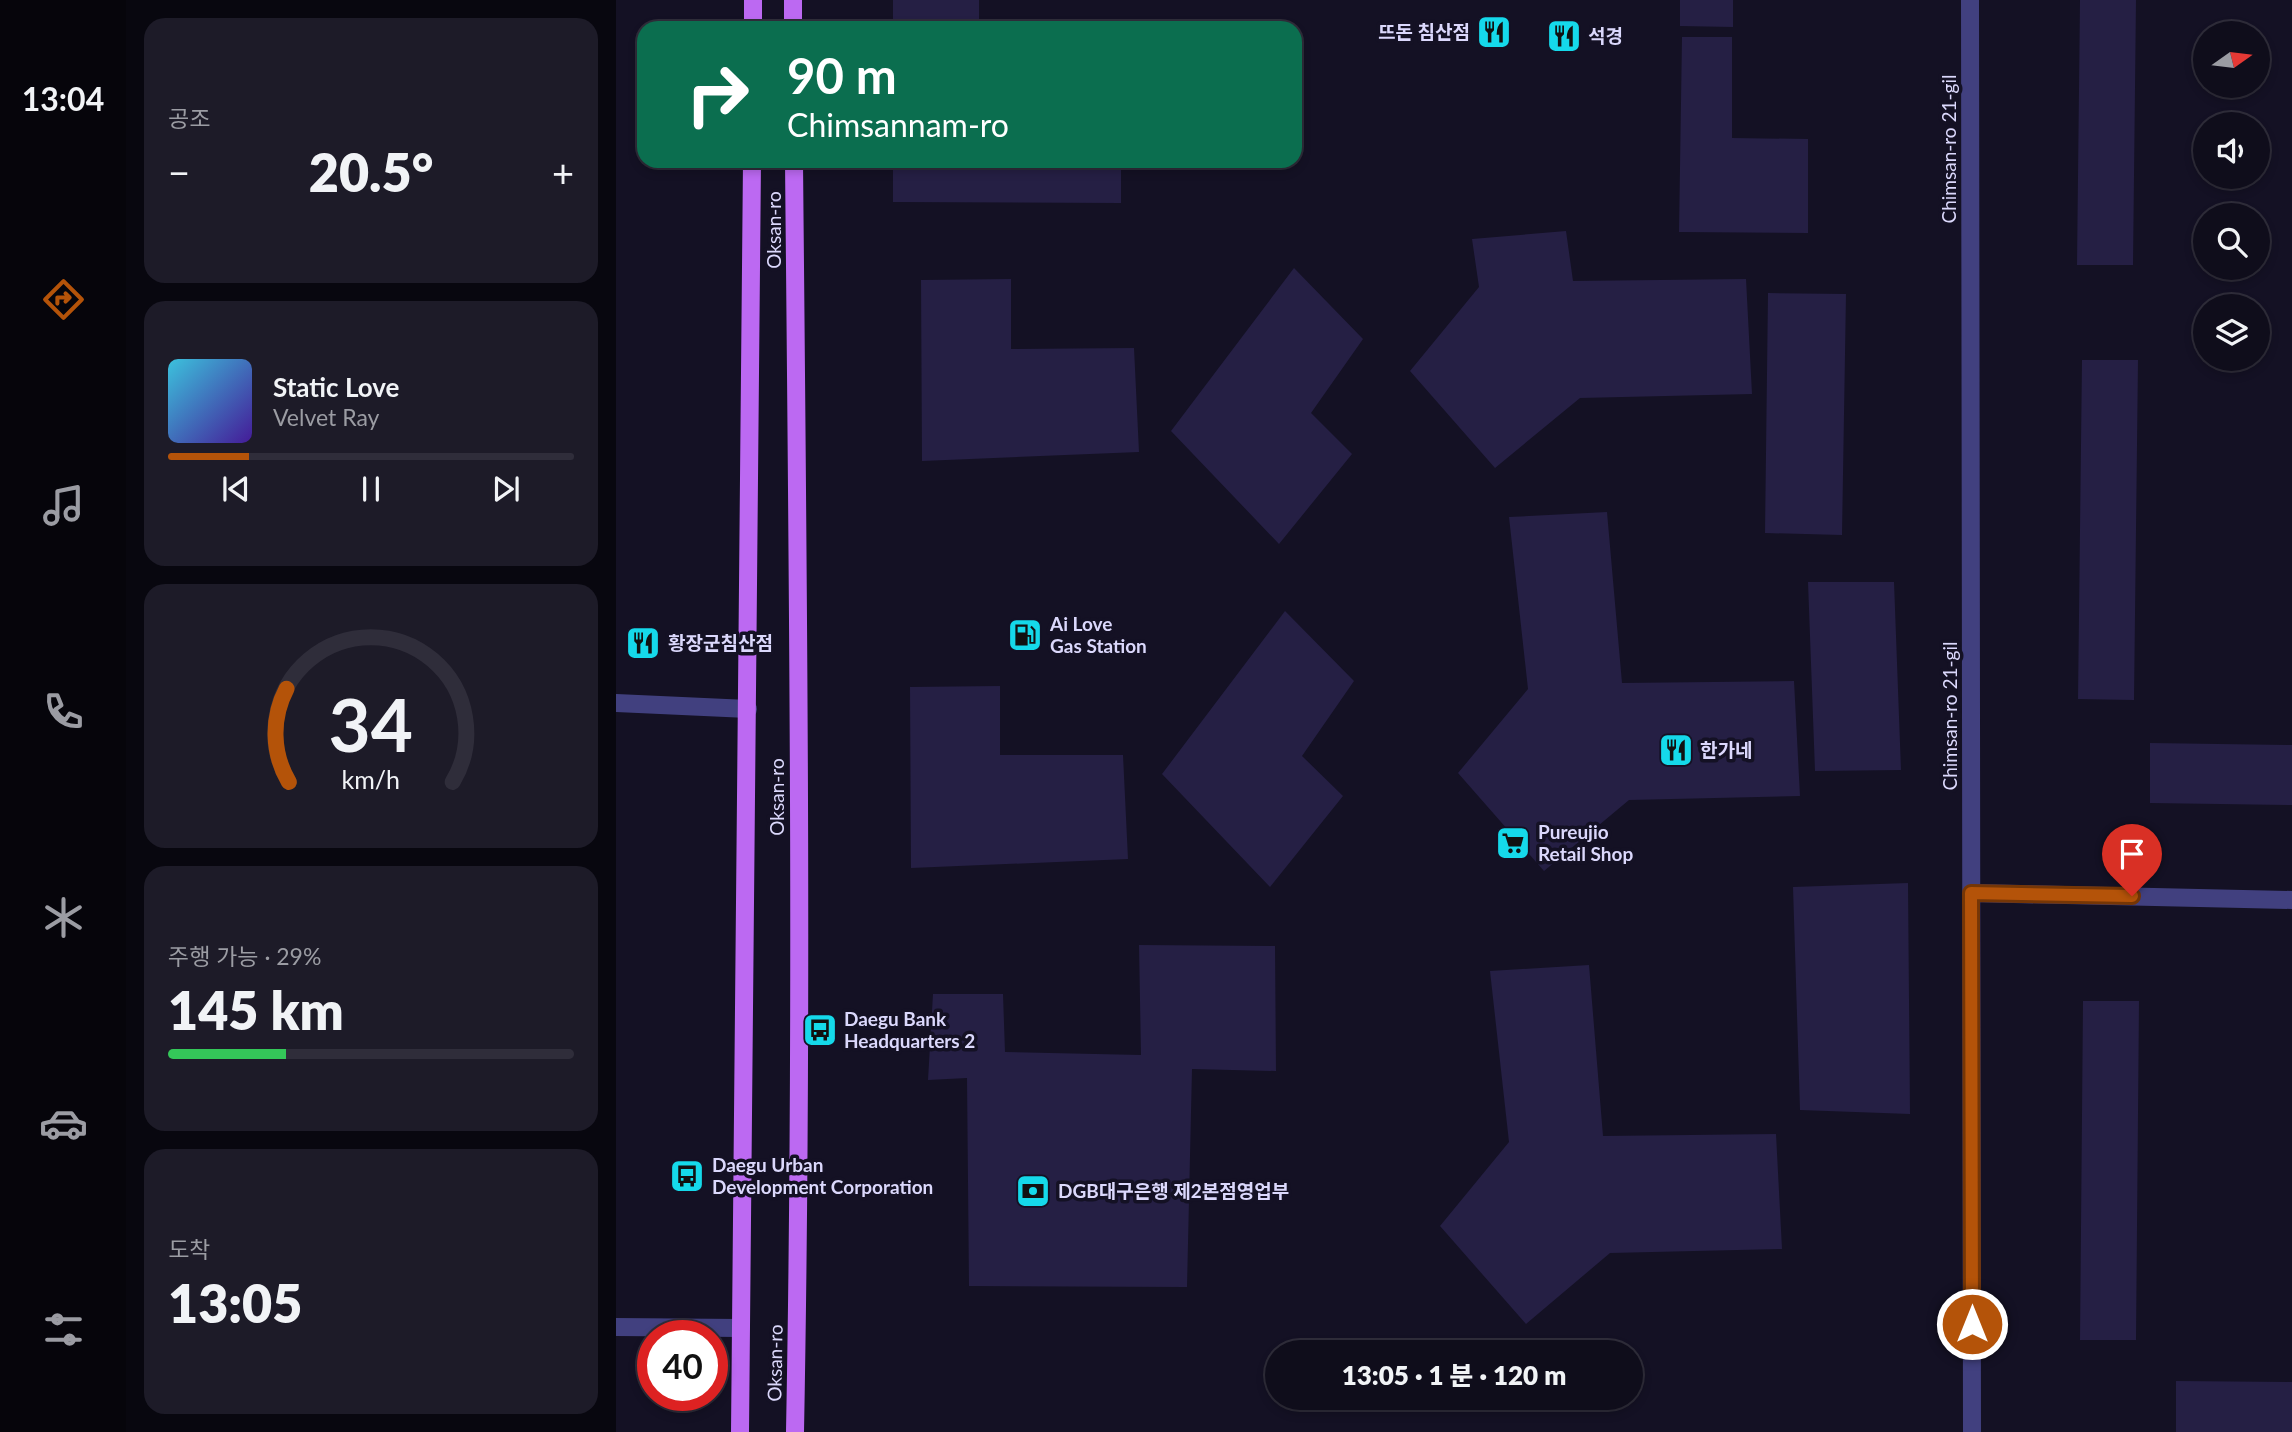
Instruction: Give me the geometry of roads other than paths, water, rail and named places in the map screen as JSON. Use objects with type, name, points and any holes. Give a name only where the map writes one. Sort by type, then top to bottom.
[{"type":"main road","points":[[753,0],[753,21]]},
{"type":"main road","points":[[793,0],[793,21]]},
{"type":"main road","name":"Oksan-ro","points":[[740,1432],[752,168]]},
{"type":"main road","name":"Oksan-ro","points":[[794,168],[799,697],[795,1432]]},
{"type":"street","name":"Chimsan-ro 21-gil","points":[[1970,0],[1972,1432]]},
{"type":"street","points":[[616,704],[748,709]]},
{"type":"street","points":[[1971,893],[2292,900]]},
{"type":"street","name":"Oksan-ro","points":[[616,1327],[741,1328]]},
{"type":"place","name":"뜨돈 침산점","points":[[1494,32]]},
{"type":"place","name":"석경","points":[[1564,36]]},
{"type":"place","name":"Ai Love Gas Station","points":[[1025,635]]},
{"type":"place","name":"황장군침산점","points":[[643,643]]},
{"type":"place","name":"한가네","points":[[1676,750]]},
{"type":"place","name":"Pureujio Retail Shop","points":[[1513,843]]},
{"type":"place","name":"Daegu Bank Headquarters 2","points":[[820,1030]]},
{"type":"place","name":"Daegu Urban Development Corporation","points":[[687,1176]]},
{"type":"place","name":"DGB대구은행 제2본점영업부","points":[[1033,1191]]}]
